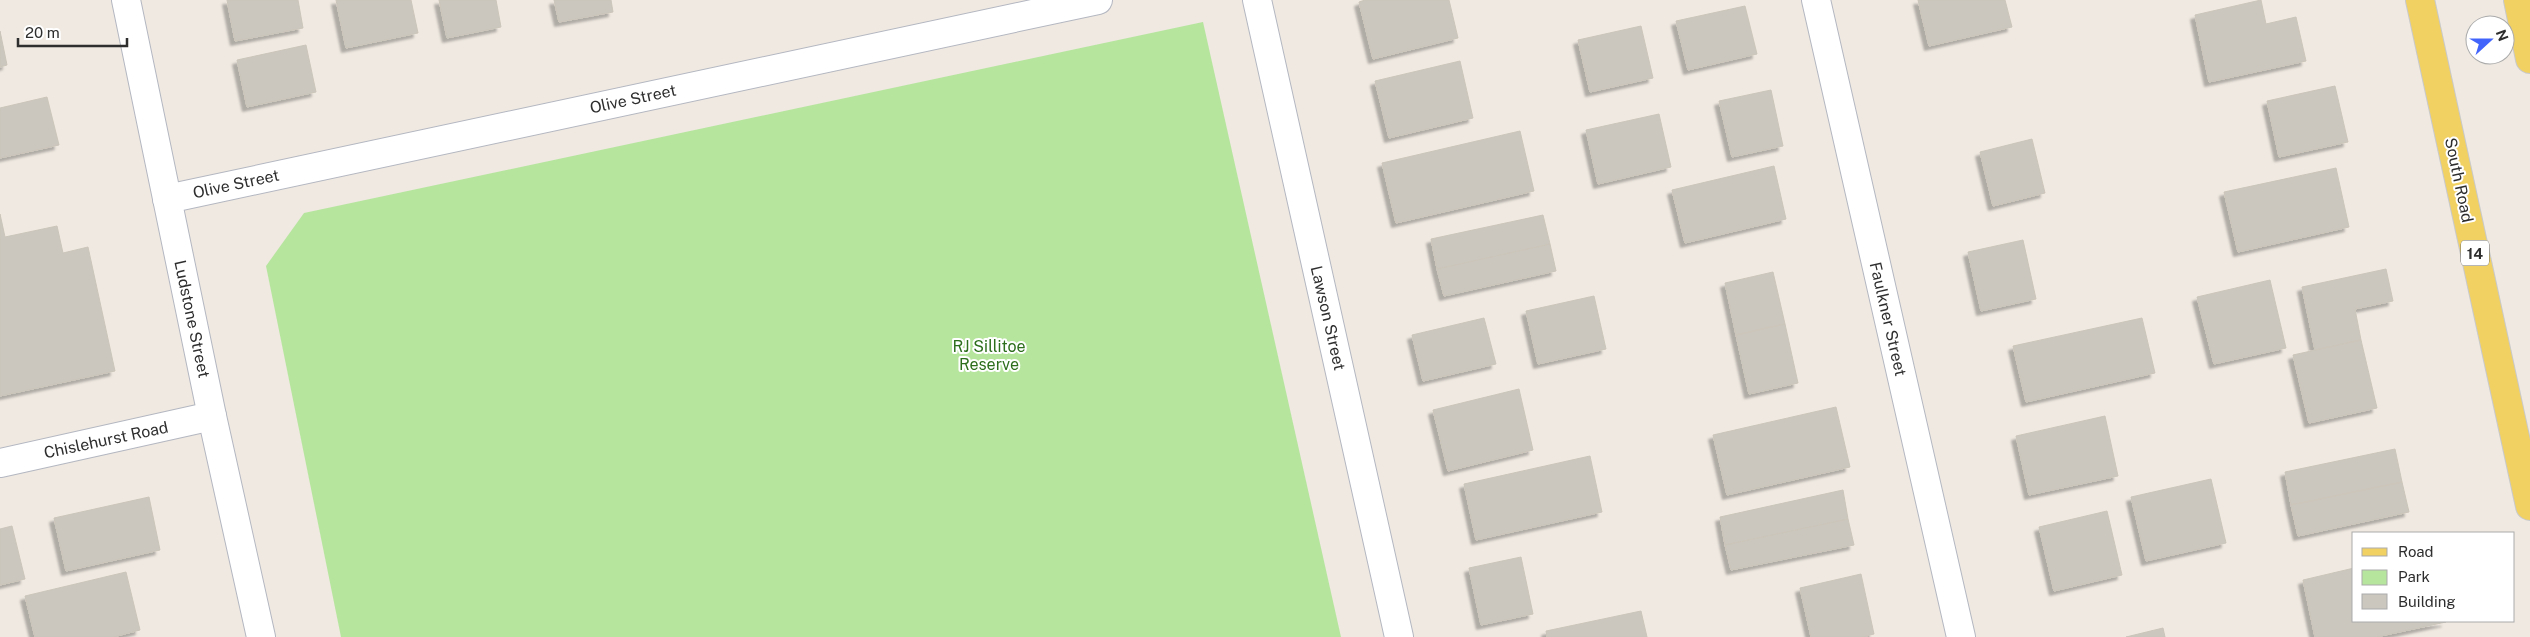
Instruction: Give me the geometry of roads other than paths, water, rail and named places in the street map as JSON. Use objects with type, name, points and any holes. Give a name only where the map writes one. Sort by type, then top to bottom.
[{"type":"main road","name":"South Road","points":[[2420,0],[2530,506]]},
{"type":"main road","points":[[2518,0],[2530,59]]},
{"type":"street","name":"Ludstone Street","points":[[126,0],[212,416],[261,637]]},
{"type":"street","name":"Olive Street","points":[[167,199],[1098,0]]},
{"type":"street","name":"Lawson Street","points":[[1257,0],[1400,637]]},
{"type":"street","name":"Faulkner Street","points":[[1816,0],[1960,637]]},
{"type":"street","name":"Chislehurst Road","points":[[0,463],[212,416]]},
{"type":"park label","name":"RJ Sillitoe Reserve","points":[[989,355]]}]
